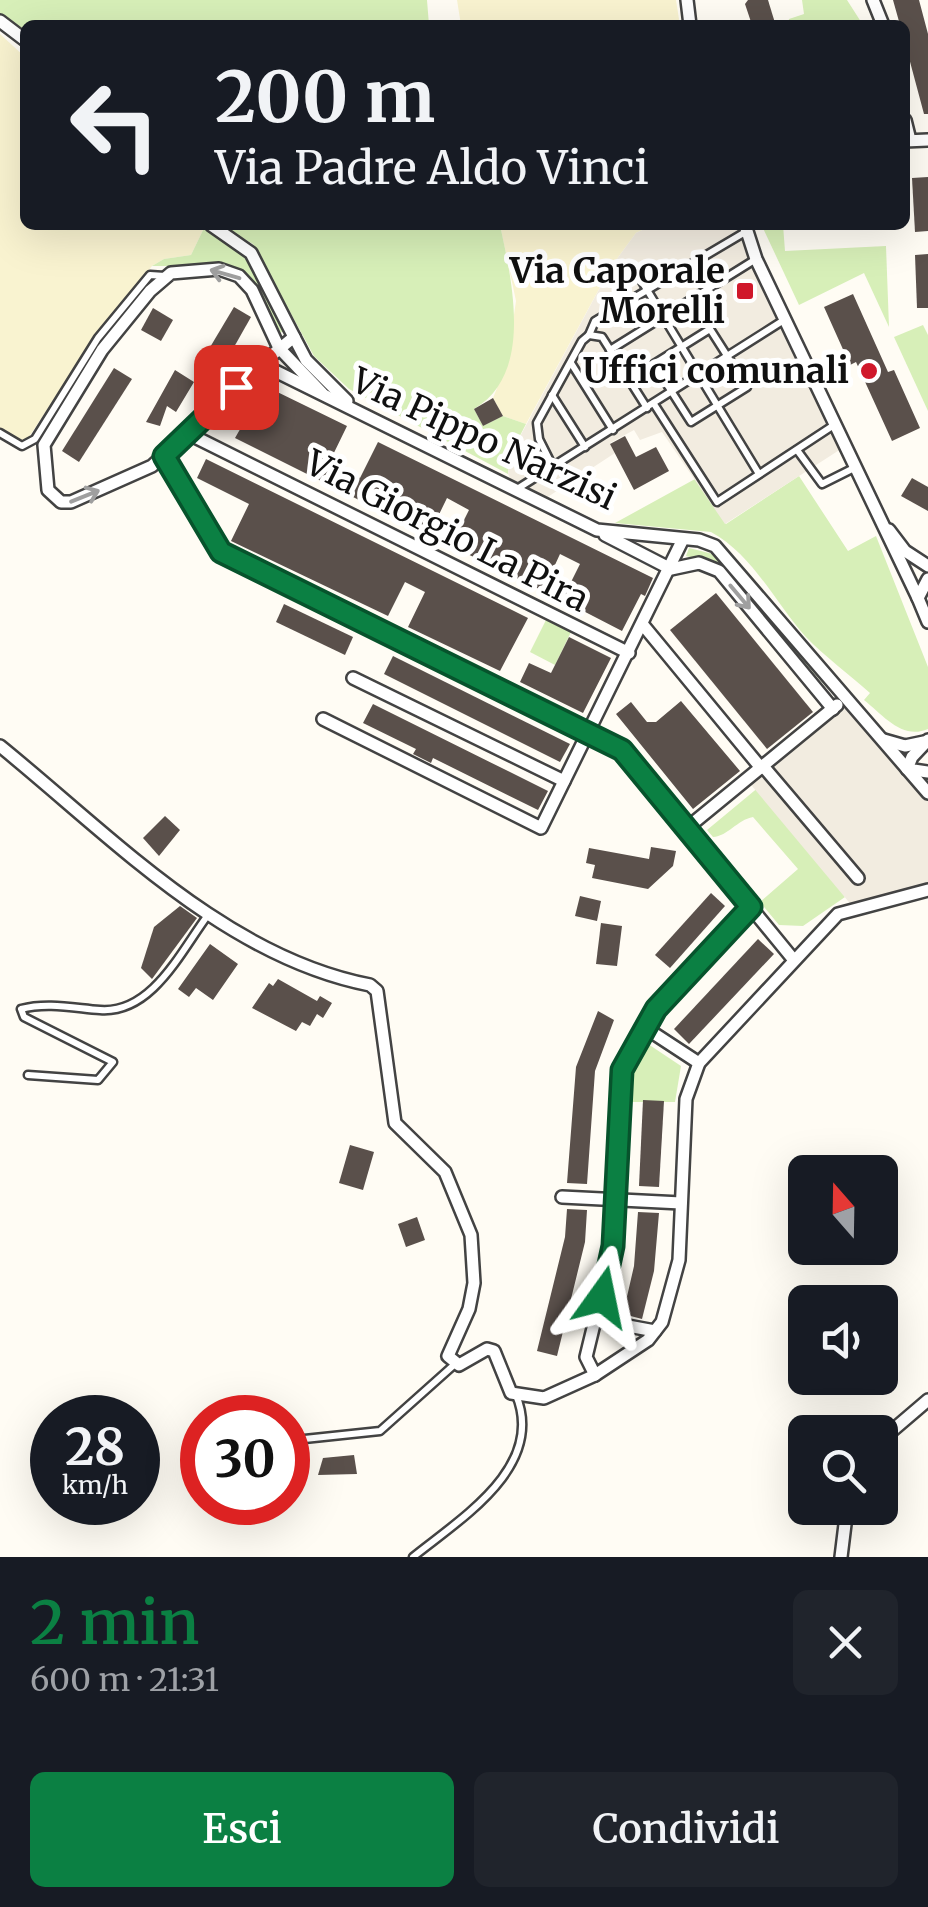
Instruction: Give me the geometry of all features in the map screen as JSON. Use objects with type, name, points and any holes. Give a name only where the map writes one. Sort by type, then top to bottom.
[{"type":"street","points":[[0,21],[20,36]]},
{"type":"street","points":[[217,230],[251,254],[306,360],[357,411]]},
{"type":"street","points":[[747,230],[784,320],[928,622]]},
{"type":"street","points":[[294,337],[280,348],[261,364],[164,456],[136,474],[61,502],[48,490],[42,455],[102,350],[166,276],[184,270],[219,269],[239,276],[252,290],[280,348],[322,393]]},
{"type":"street","name":"Via Pippo Narzisi","points":[[261,364],[597,530],[682,538],[715,546],[928,793]]},
{"type":"street","name":"Via Giorgio La Pira","points":[[188,432],[629,653]]},
{"type":"street","points":[[164,456],[221,552],[622,750],[793,959]]},
{"type":"street","points":[[874,510],[906,551],[928,566]]},
{"type":"street","points":[[597,530],[671,569],[698,563],[718,570],[833,709]]},
{"type":"street","points":[[323,719],[541,828],[671,569],[682,538]]},
{"type":"street","points":[[918,598],[928,579]]},
{"type":"street","points":[[643,624],[858,878]]},
{"type":"street","points":[[353,678],[564,781]]},
{"type":"street","points":[[687,828],[844,700]]},
{"type":"street","points":[[880,738],[905,746],[928,740]]},
{"type":"street","points":[[928,740],[908,768],[928,772]]},
{"type":"street","points":[[0,746],[208,914],[310,970],[370,985],[381,997],[395,1122],[445,1172],[471,1235],[474,1283],[469,1309],[448,1356],[455,1364],[466,1363],[487,1349],[494,1351],[508,1388],[516,1396],[544,1398],[595,1375],[655,1331],[671,1295],[679,1260],[686,1100],[698,1063],[838,914],[928,890]]},
{"type":"street","points":[[595,1375],[586,1357],[613,1246],[622,1070],[656,1009],[751,907]]},
{"type":"street","points":[[644,1028],[698,1063]]},
{"type":"street","points":[[562,1198],[681,1203]]},
{"type":"street","points":[[596,1320],[655,1331]]},
{"type":"street","points":[[898,1426],[928,1400]]},
{"type":"street","points":[[842,1557],[845,1525]]},
{"type":"lane","points":[[554,467],[538,439],[537,423],[595,321],[743,230]]},
{"type":"lane","points":[[610,350],[756,259]]},
{"type":"lane","points":[[0,433],[22,446],[36,440],[98,338],[150,275],[166,276]]},
{"type":"lane","points":[[638,275],[759,474]]},
{"type":"lane","points":[[516,490],[784,320]]},
{"type":"lane","points":[[710,329],[746,387],[691,422],[654,364],[681,347],[710,329]]},
{"type":"lane","points":[[589,336],[602,337],[717,502],[834,425]]},
{"type":"lane","points":[[570,362],[613,430]]},
{"type":"lane","points":[[552,396],[585,447]]},
{"type":"lane","points":[[797,450],[822,484],[854,468]]},
{"type":"lane","points":[[28,1074],[98,1080],[114,1062],[24,1018],[21,1009],[36,1005],[115,1011],[146,998],[208,914]]},
{"type":"lane","points":[[310,1439],[380,1432],[455,1364]]},
{"type":"lane","points":[[412,1557],[507,1476],[524,1414],[516,1396]]},
{"type":"shaded area","points":[[457,0],[676,0],[679,19],[679,20],[460,20]]},
{"type":"shaded area","points":[[0,34],[20,52],[20,230],[203,230],[191,255],[164,259],[152,266],[94,338],[25,443],[0,430]]},
{"type":"shaded area","points":[[501,230],[642,230],[611,267],[526,424],[503,416],[493,398],[507,363],[516,301]]},
{"type":"shaded area","points":[[747,230],[844,447],[725,524],[662,432],[640,440],[634,430],[610,443],[615,453],[540,502],[516,490],[508,474],[510,455],[611,267],[636,233]]},
{"type":"shaded area","points":[[845,699],[928,793],[928,890],[853,907],[747,780]]},
{"type":"green space","points":[[0,0],[427,0],[429,20],[20,20],[20,32],[0,18]]},
{"type":"green space","points":[[802,0],[847,0],[860,20],[789,20],[804,14]]},
{"type":"green space","points":[[203,230],[211,230],[248,257],[285,330],[280,333],[254,285],[232,266],[152,266],[164,259],[191,255]]},
{"type":"green space","points":[[229,230],[501,230],[513,299],[512,350],[493,393],[474,409],[483,426],[503,416],[526,424],[510,455],[508,474],[349,389],[314,356],[253,244]]},
{"type":"green space","points":[[764,230],[783,230],[785,251],[886,246],[889,327],[864,273],[799,305]]},
{"type":"green space","points":[[923,325],[928,335],[928,411],[894,337]]},
{"type":"green space","points":[[799,476],[848,551],[876,536],[928,667],[928,729],[902,729],[864,700],[870,693],[805,636],[751,566],[711,532],[615,523],[695,479],[726,524]]},
{"type":"green space","points":[[689,548],[717,555],[832,694],[720,565],[686,556]]},
{"type":"green space","points":[[546,620],[571,632],[555,665],[530,652]]},
{"type":"green space","points":[[765,782],[795,812],[845,897],[803,926],[779,925],[760,902],[798,869],[753,817],[718,836],[713,837],[707,830]]},
{"type":"green space","points":[[648,1044],[681,1066],[675,1102],[628,1102],[636,1063]]},
{"type":"building","points":[[748,0],[768,0],[774,20],[750,20],[745,4]]},
{"type":"building","points":[[893,0],[919,0],[928,34],[928,114],[924,114],[910,62],[910,20],[899,20]]},
{"type":"building","points":[[928,177],[928,231],[915,232],[912,178]]},
{"type":"building","points":[[928,254],[928,308],[917,308],[915,255]]},
{"type":"building","points":[[853,294],[888,372],[894,370],[920,428],[892,441],[856,362],[850,365],[824,307]]},
{"type":"building","points":[[234,307],[251,317],[221,370],[203,359]]},
{"type":"building","points":[[153,308],[173,320],[161,341],[141,330]]},
{"type":"building","points":[[114,368],[132,379],[79,462],[62,451]]},
{"type":"building","points":[[175,370],[194,382],[176,412],[167,406],[160,426],[146,422]]},
{"type":"building","points":[[265,386],[347,426],[329,463],[360,478],[378,442],[653,578],[645,596],[641,594],[622,631],[562,600],[580,564],[560,554],[543,591],[451,546],[469,510],[447,498],[429,535],[235,438]]},
{"type":"building","points":[[493,398],[503,416],[483,426],[474,409]]},
{"type":"building","points":[[625,436],[636,457],[656,447],[669,471],[634,490],[610,444]]},
{"type":"building","points":[[206,459],[528,618],[500,671],[408,627],[425,592],[405,582],[388,616],[231,541],[249,504],[197,478]]},
{"type":"building","points":[[912,478],[928,487],[928,511],[901,496]]},
{"type":"building","points":[[716,593],[813,712],[767,749],[670,630]]},
{"type":"building","points":[[284,604],[353,637],[345,655],[276,622]]},
{"type":"building","points":[[569,637],[611,658],[583,713],[520,682],[529,663],[551,673]]},
{"type":"building","points":[[393,656],[570,744],[560,762],[384,674]]},
{"type":"building","points":[[681,701],[740,771],[693,809],[616,714],[631,702],[647,722],[656,722]]},
{"type":"building","points":[[373,704],[548,791],[538,810],[433,758],[431,763],[413,754],[416,749],[363,723]]},
{"type":"building","points":[[165,816],[180,830],[159,856],[143,838]]},
{"type":"building","points":[[651,847],[676,851],[673,866],[648,889],[592,878],[595,865],[586,863],[589,848],[649,859]]},
{"type":"building","points":[[711,893],[725,906],[670,968],[655,955]]},
{"type":"building","points":[[580,896],[601,901],[597,921],[575,916]]},
{"type":"building","points":[[180,906],[197,918],[152,979],[141,968],[154,927]]},
{"type":"building","points":[[601,923],[622,926],[617,966],[596,964]]},
{"type":"building","points":[[758,939],[774,954],[689,1044],[674,1029]]},
{"type":"building","points":[[210,944],[238,964],[213,1000],[196,988],[189,997],[178,989]]},
{"type":"building","points":[[278,979],[317,1001],[320,996],[332,1003],[323,1018],[317,1014],[310,1026],[302,1022],[296,1031],[252,1008],[269,983],[273,986]]},
{"type":"building","points":[[598,1011],[614,1020],[595,1071],[587,1184],[567,1183],[576,1067]]},
{"type":"building","points":[[643,1100],[664,1101],[659,1187],[639,1186]]},
{"type":"building","points":[[350,1145],[374,1152],[363,1190],[339,1183]]},
{"type":"building","points":[[567,1209],[587,1210],[585,1242],[557,1356],[537,1351],[565,1237]]},
{"type":"building","points":[[638,1212],[659,1213],[654,1271],[642,1319],[623,1314],[634,1266]]},
{"type":"building","points":[[417,1217],[425,1240],[406,1247],[398,1224]]},
{"type":"building","points":[[354,1455],[357,1474],[318,1475],[323,1458]]},
{"type":"place","name":"Via Caporale Morelli","points":[[745,291]]},
{"type":"place","name":"Uffici comunali","points":[[869,371]]},
{"type":"route","points":[[236,387],[164,456],[221,552],[622,750],[751,907],[656,1009],[622,1070],[613,1246],[602,1297]]}]
